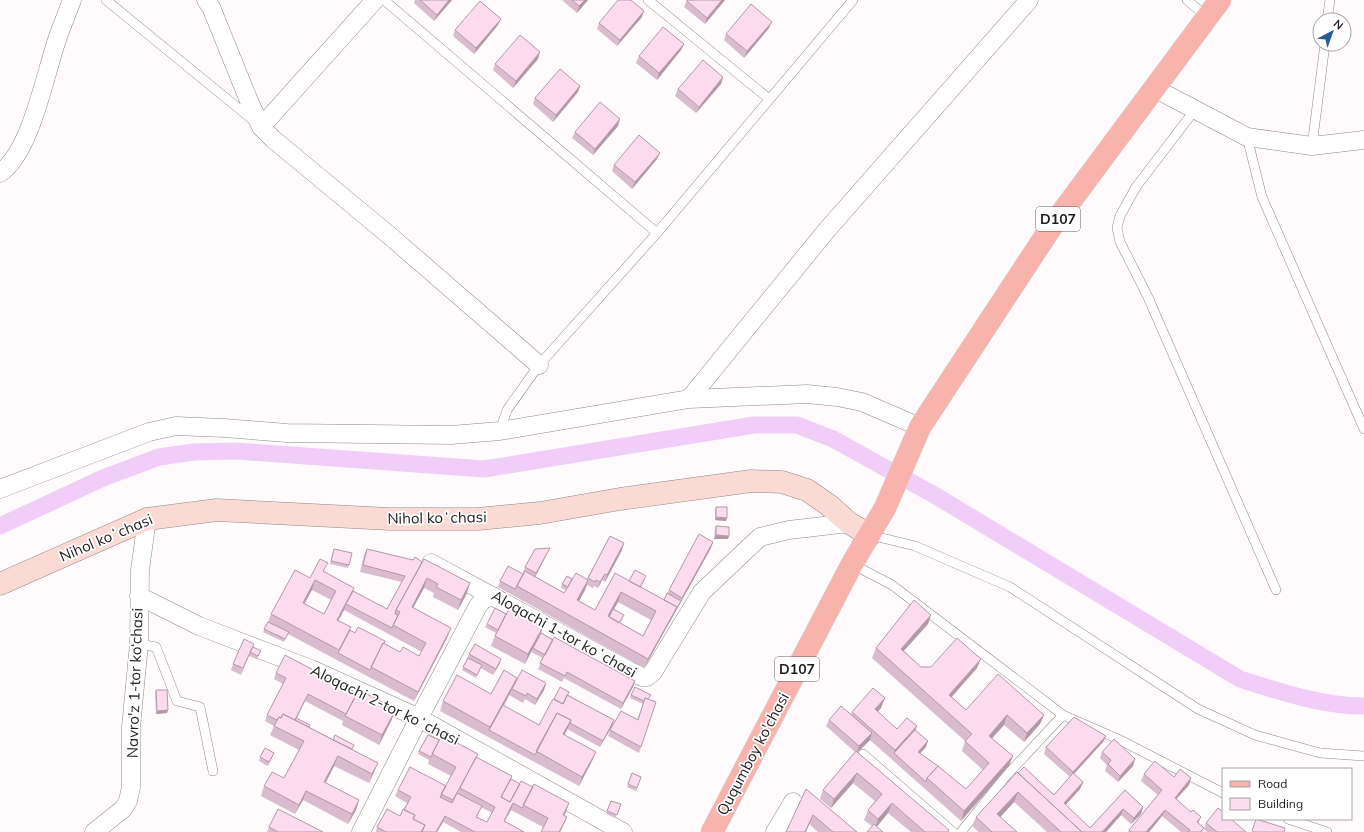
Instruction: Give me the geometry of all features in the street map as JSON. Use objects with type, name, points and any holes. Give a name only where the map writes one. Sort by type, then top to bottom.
[{"type":"main road","name":"D107","points":[[920,427],[1052,226],[1220,0]]},
{"type":"main road","name":"Ququmboy ko'chasi","points":[[712,832],[852,564],[885,508],[910,447],[920,427]]},
{"type":"main road","name":"Nihol koʻchasi","points":[[0,584],[147,519],[217,510],[390,519],[478,519],[540,513],[620,499],[751,481],[782,482],[807,490],[830,506],[849,523],[870,535]]},
{"type":"street","points":[[0,173],[12,162],[27,134],[59,34],[72,0]]},
{"type":"street","points":[[206,0],[261,127],[272,139],[390,236],[539,365]]},
{"type":"street","points":[[261,127],[375,0]]},
{"type":"street","points":[[689,399],[826,231],[1029,0]]},
{"type":"street","points":[[1154,88],[1194,111],[1247,137],[1312,146],[1364,140]]},
{"type":"street","points":[[0,489],[149,432],[176,426],[287,433],[451,435],[500,432],[689,399],[807,394],[837,397],[862,402],[920,427]]},
{"type":"street","points":[[94,832],[118,814],[128,801],[131,787],[132,719],[139,644],[140,570],[147,519]]},
{"type":"street","name":"Aloqachi 1-tor koʻchasi","points":[[432,563],[630,671],[642,677],[647,677],[653,672],[702,592],[760,538],[789,530],[849,523]]},
{"type":"street","name":"Aloqachi 2-tor koʻchasi","points":[[139,596],[199,626],[311,669],[419,718],[623,832]]},
{"type":"street","points":[[361,832],[478,606],[483,600],[493,596]]},
{"type":"street","points":[[775,832],[793,802]]},
{"type":"lane","points":[[106,0],[261,127]]},
{"type":"lane","points":[[384,0],[657,233]]},
{"type":"lane","points":[[648,0],[770,99]]},
{"type":"lane","points":[[500,432],[507,410],[539,365],[657,233],[853,0]]},
{"type":"lane","points":[[1187,0],[1207,17]]},
{"type":"lane","points":[[1329,12],[1330,0]]},
{"type":"lane","points":[[1312,146],[1324,52]]},
{"type":"lane","points":[[1194,111],[1136,187],[1120,216],[1117,228],[1120,242],[1147,295],[1276,590]]},
{"type":"lane","points":[[1247,137],[1262,197],[1364,429]]},
{"type":"lane","points":[[870,535],[915,546],[1010,587],[1198,709],[1254,735],[1320,753],[1364,756]]},
{"type":"lane","points":[[852,564],[892,585],[1063,714],[1118,739],[1222,792]]},
{"type":"lane","points":[[139,644],[156,647],[177,701],[200,707],[213,771]]},
{"type":"lane","points":[[961,832],[1006,776],[1063,714]]},
{"type":"lane","points":[[863,754],[953,832]]},
{"type":"lane","points":[[1291,820],[1327,832]]},
{"type":"building","points":[[420,0],[449,0],[437,15]]},
{"type":"building","points":[[572,0],[585,0],[579,6]]},
{"type":"building","points":[[618,0],[631,0],[644,11],[620,40],[599,23]]},
{"type":"building","points":[[687,0],[722,0],[707,18]]},
{"type":"building","points":[[480,1],[501,19],[476,48],[455,30]]},
{"type":"building","points":[[751,4],[772,22],[747,51],[726,34]]},
{"type":"building","points":[[663,27],[684,44],[659,73],[639,56]]},
{"type":"building","points":[[520,35],[540,52],[516,81],[495,64]]},
{"type":"building","points":[[703,60],[723,77],[699,107],[678,89]]},
{"type":"building","points":[[560,69],[580,86],[556,115],[535,98]]},
{"type":"building","points":[[600,102],[620,119],[595,149],[575,132]]},
{"type":"building","points":[[639,135],[660,153],[635,182],[614,165]]},
{"type":"building","points":[[716,507],[727,507],[727,518],[716,517]]},
{"type":"building","points":[[716,526],[729,527],[729,536],[716,535]]},
{"type":"building","points":[[699,534],[713,542],[682,598],[669,590]]},
{"type":"building","points":[[610,536],[624,543],[607,575],[605,574],[600,582],[596,580],[595,582],[588,578]]},
{"type":"building","points":[[550,548],[536,573],[525,567],[535,549]]},
{"type":"building","points":[[334,549],[352,553],[349,565],[331,561]]},
{"type":"building","points":[[367,549],[413,560],[415,557],[422,562],[396,610],[395,614],[398,615],[392,628],[346,604],[353,591],[387,609],[405,576],[363,565]]},
{"type":"building","points":[[320,559],[328,563],[323,571],[354,588],[337,620],[351,627],[339,650],[271,614],[295,570],[310,578]],"holes":[[[315,580],[336,591],[324,614],[303,603]]]},
{"type":"building","points":[[424,559],[470,583],[461,600],[436,587],[438,584],[427,578],[412,607],[451,628],[418,692],[371,667],[383,643],[400,652],[403,647],[419,656],[426,643],[393,625],[400,612],[396,610]]},
{"type":"building","points":[[508,566],[523,574],[515,589],[500,581]]},
{"type":"building","points":[[635,570],[646,576],[640,587],[629,581]]},
{"type":"building","points":[[525,571],[564,593],[576,573],[588,580],[577,600],[595,610],[615,573],[677,607],[648,659],[517,586]],"holes":[[[621,592],[656,611],[643,636],[608,616]]]},
{"type":"building","points":[[567,576],[572,579],[568,587],[562,584]]},
{"type":"building","points":[[667,593],[681,601],[674,613],[677,607],[664,600]]},
{"type":"building","points":[[914,600],[931,615],[901,649],[921,667],[931,667],[957,638],[981,659],[949,695],[966,710],[998,674],[1044,715],[1027,733],[1007,715],[989,736],[1013,756],[964,811],[927,778],[938,766],[966,789],[989,763],[965,741],[972,734],[876,648]]},
{"type":"building","points":[[495,608],[506,614],[498,630],[487,624]]},
{"type":"building","points":[[509,609],[543,627],[528,654],[495,636]]},
{"type":"building","points":[[613,609],[624,615],[619,623],[609,617]]},
{"type":"building","points":[[268,622],[289,632],[285,639],[264,629]]},
{"type":"building","points":[[358,627],[385,641],[370,670],[338,653],[350,630],[355,633]]},
{"type":"building","points":[[541,633],[553,640],[545,655],[533,648]]},
{"type":"building","points":[[554,637],[635,681],[623,703],[567,672],[565,676],[540,663]]},
{"type":"building","points":[[244,639],[254,644],[243,668],[233,664]]},
{"type":"building","points":[[475,644],[501,659],[496,669],[469,654]]},
{"type":"building","points":[[253,647],[261,651],[258,656],[250,652]]},
{"type":"building","points":[[285,655],[357,693],[346,714],[308,694],[295,720],[283,714],[281,718],[279,717],[277,720],[267,715],[286,678],[276,673]]},
{"type":"building","points":[[468,658],[482,665],[477,675],[463,667]]},
{"type":"building","points":[[504,670],[517,678],[490,727],[443,701],[457,675],[491,694]]},
{"type":"building","points":[[522,670],[546,683],[537,699],[527,693],[526,696],[512,689]]},
{"type":"building","points":[[560,687],[569,692],[563,704],[554,699]]},
{"type":"building","points":[[635,687],[651,695],[648,699],[645,698],[644,701],[631,695]]},
{"type":"building","points":[[873,688],[885,698],[875,709],[897,729],[907,718],[917,726],[895,750],[852,712]]},
{"type":"building","points":[[156,690],[167,690],[168,710],[157,711]]},
{"type":"building","points":[[359,690],[396,709],[382,735],[345,716]]},
{"type":"building","points":[[567,695],[614,720],[603,741],[570,723],[571,720],[557,713],[535,755],[489,730],[503,705],[539,725],[553,699],[563,704]]},
{"type":"building","points":[[645,698],[656,702],[641,747],[610,730],[621,711],[638,720]]},
{"type":"building","points":[[841,706],[872,733],[859,746],[829,720]]},
{"type":"building","points":[[557,713],[571,720],[563,734],[596,752],[582,777],[536,751]]},
{"type":"building","points":[[283,714],[378,763],[372,774],[338,756],[324,782],[359,800],[352,814],[306,791],[299,805],[264,786],[272,772],[284,778],[304,741],[274,726],[279,717],[281,718]]},
{"type":"building","points":[[1074,717],[1106,736],[1073,772],[1046,747]]},
{"type":"building","points":[[296,718],[310,725],[309,727],[295,720]]},
{"type":"building","points":[[915,730],[928,741],[918,752],[938,766],[927,778],[926,782],[894,753]]},
{"type":"building","points":[[335,735],[354,745],[352,749],[333,740]]},
{"type":"building","points":[[428,735],[439,740],[431,757],[419,751]]},
{"type":"building","points":[[442,735],[478,754],[453,800],[441,794],[456,767],[432,754]]},
{"type":"building","points":[[1114,739],[1135,759],[1120,776],[1108,764],[1111,760],[1102,752]]},
{"type":"building","points":[[265,748],[274,753],[269,762],[260,757]]},
{"type":"building","points":[[856,751],[949,830],[948,832],[925,832],[892,803],[878,819],[868,810],[882,794],[857,773],[834,799],[823,790]]},
{"type":"building","points":[[476,757],[512,776],[501,797],[510,802],[521,781],[533,787],[522,808],[513,803],[504,821],[524,832],[475,832],[445,816],[436,832],[422,832],[425,825],[413,819],[415,815],[404,810],[411,797],[398,790],[410,767],[446,786],[440,797],[452,803],[457,793],[482,806],[476,817],[487,822],[495,807],[460,788]]},
{"type":"building","points":[[1155,761],[1174,777],[1180,769],[1191,778],[1175,798],[1191,812],[1193,810],[1201,817],[1197,822],[1204,828],[1200,832],[1188,832],[1190,830],[1165,810],[1146,832],[1131,832],[1129,830],[1162,790],[1144,774]]},
{"type":"building","points":[[1024,767],[1054,795],[1073,773],[1083,782],[1064,803],[1090,828],[1125,790],[1143,807],[1134,818],[1123,809],[1102,832],[1082,832],[1018,773]]},
{"type":"building","points":[[1017,772],[1082,832],[1060,832],[1018,792],[997,814],[1017,832],[992,832],[976,817]]},
{"type":"building","points":[[632,773],[641,777],[637,788],[628,784]]},
{"type":"building","points":[[511,779],[520,784],[510,802],[501,797]]},
{"type":"building","points":[[534,784],[569,803],[563,815],[567,817],[559,832],[541,832],[548,818],[523,805]]},
{"type":"building","points":[[806,789],[857,832],[833,832],[813,815],[805,832],[786,832]]},
{"type":"building","points":[[611,801],[621,804],[617,815],[607,811]]},
{"type":"building","points":[[1218,808],[1222,811],[1222,820],[1232,820],[1246,832],[1217,832],[1206,823]]},
{"type":"building","points":[[278,809],[323,832],[278,832],[269,827]]},
{"type":"building","points":[[387,809],[400,816],[403,809],[415,815],[413,819],[425,825],[421,832],[386,832],[377,827]]},
{"type":"building","points":[[1256,820],[1285,828],[1284,832],[1252,831]]},
{"type":"building","points":[[874,824],[883,832],[867,832]]},
{"type":"waterway","points":[[0,526],[103,478],[159,457],[194,452],[236,451],[484,469],[754,425],[797,425],[833,439],[936,496],[1240,679],[1317,701],[1333,704],[1364,706]]}]
